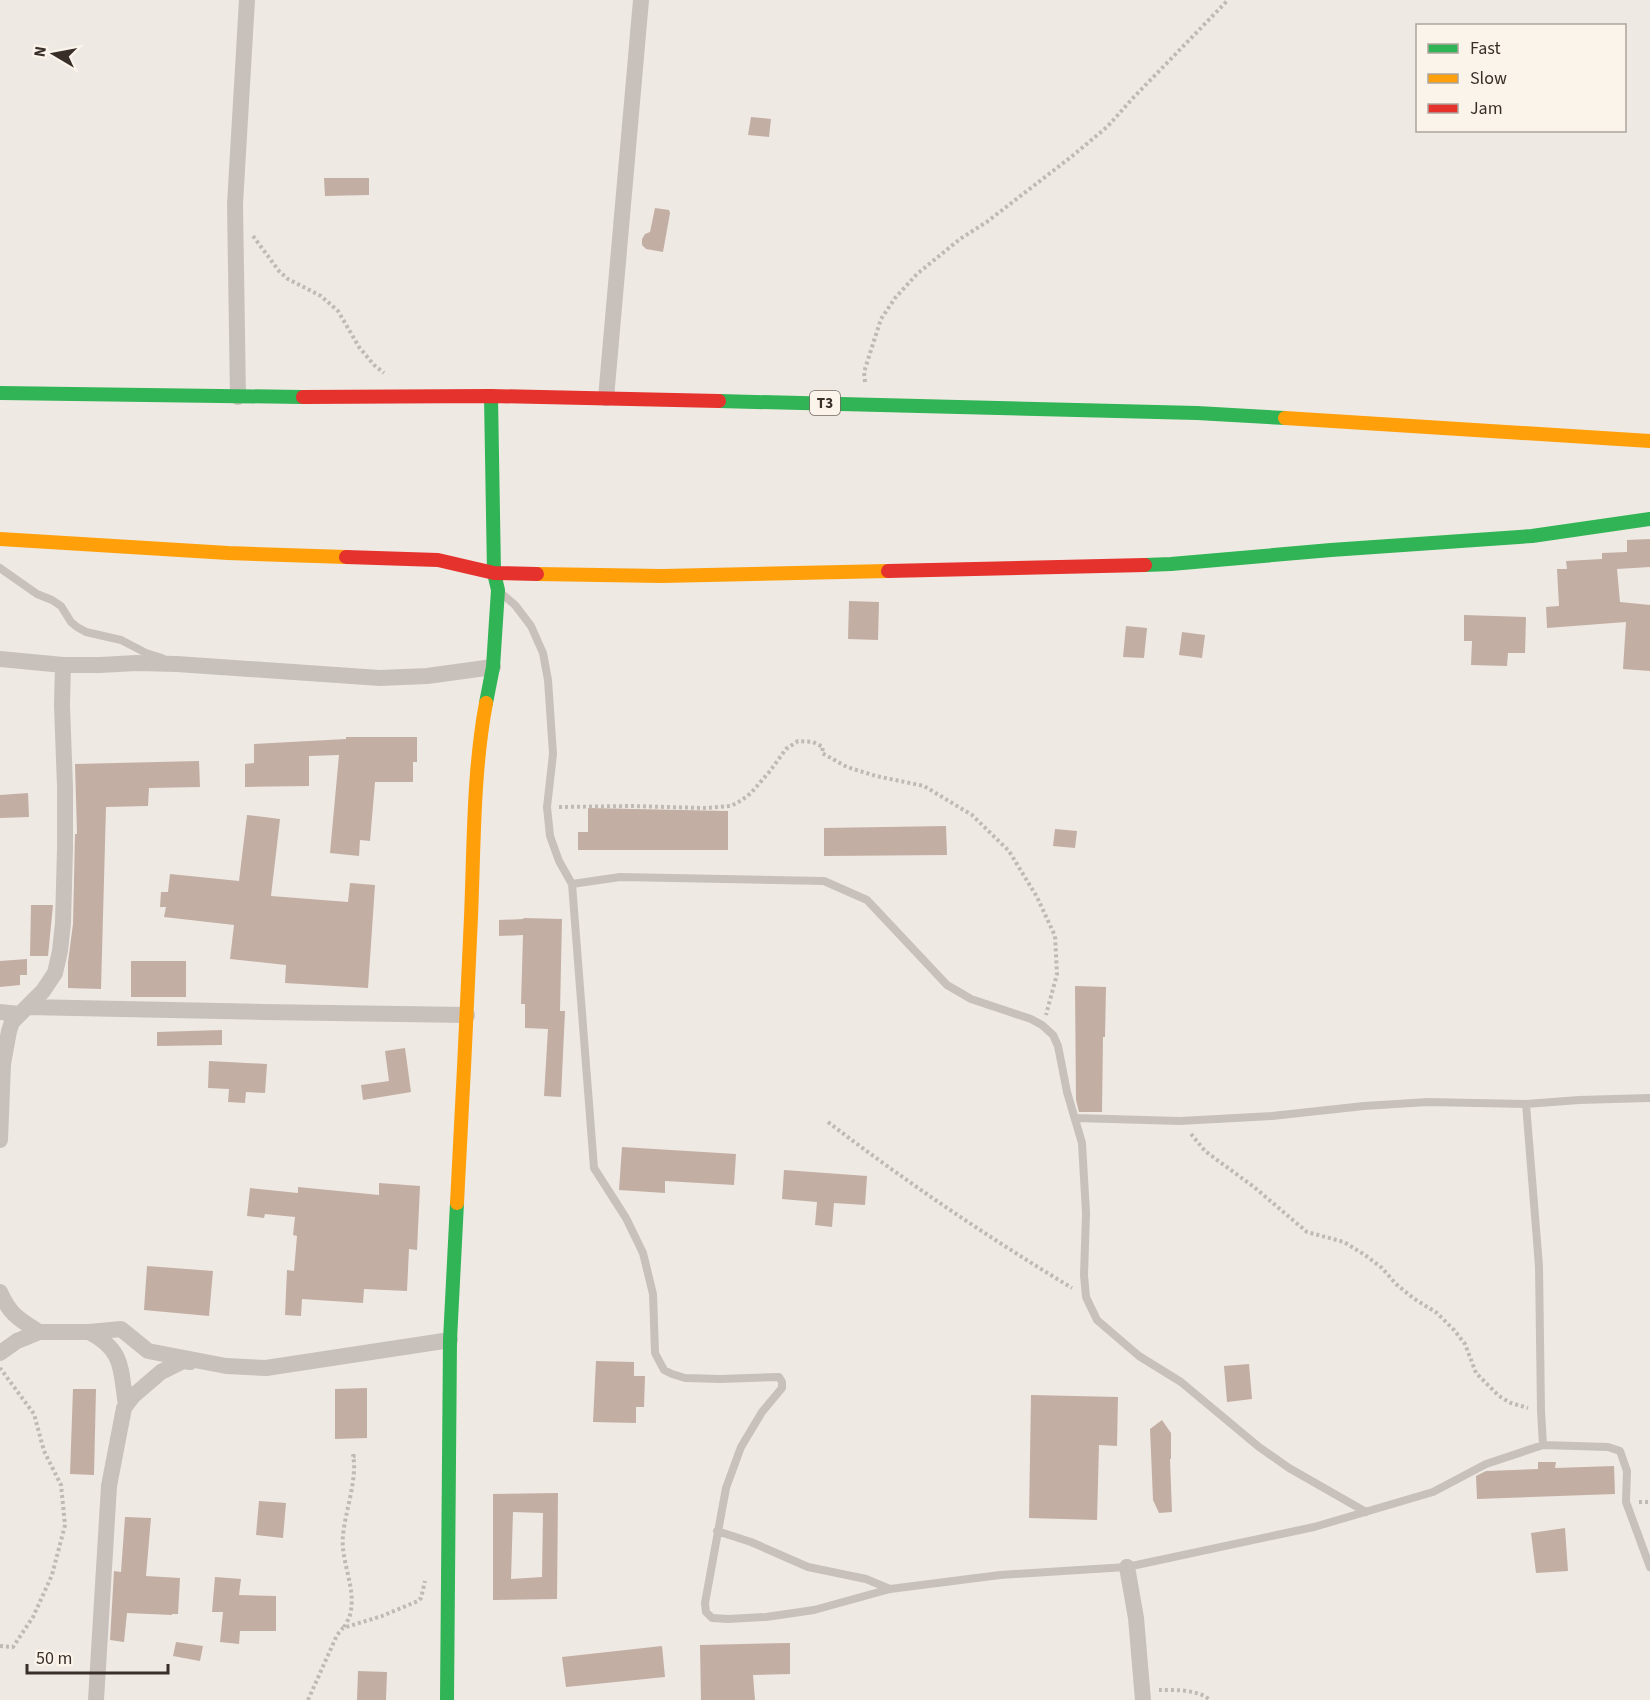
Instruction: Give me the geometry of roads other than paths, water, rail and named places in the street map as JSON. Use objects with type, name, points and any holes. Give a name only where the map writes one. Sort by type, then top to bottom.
[{"type":"main road","name":"T3","points":[[0,393],[238,397],[492,396],[1197,413],[1650,441]]},
{"type":"main road","points":[[447,1700],[450,1340],[475,809],[483,720],[493,667],[498,590],[494,573],[492,396]]},
{"type":"main road","points":[[0,539],[228,553],[438,560],[494,573],[662,576],[1171,564],[1532,536],[1650,519]]},
{"type":"street","points":[[238,397],[236,204],[247,0]]},
{"type":"street","points":[[606,398],[641,0]]},
{"type":"street","points":[[0,659],[63,665],[177,664],[380,678],[427,676],[493,667]]},
{"type":"street","points":[[0,1140],[3,1064],[9,1031],[12,1022],[43,991],[55,973],[63,923],[65,787],[63,665]]},
{"type":"street","points":[[0,1012],[23,1010],[467,1015]]},
{"type":"street","points":[[0,1292],[12,1314],[39,1332]]},
{"type":"street","points":[[0,1353],[17,1341],[39,1332],[89,1332],[121,1329],[148,1351],[226,1366]]},
{"type":"street","points":[[89,1332],[104,1340],[114,1350],[121,1371],[126,1405]]},
{"type":"street","points":[[96,1700],[109,1486],[124,1408],[133,1396],[161,1372],[183,1361],[266,1368],[450,1340]]},
{"type":"street","points":[[1127,1567],[1136,1618],[1143,1695]]},
{"type":"lane","points":[[0,568],[37,594],[61,606],[71,622],[86,632],[121,640],[146,653],[177,664]]},
{"type":"lane","points":[[498,590],[515,605],[531,626],[543,653],[548,680],[553,754],[547,807],[550,836],[559,861],[572,884],[594,1168],[626,1218],[644,1253],[652,1294],[655,1353],[664,1370],[685,1378],[779,1377],[782,1382],[782,1388],[762,1412],[741,1447],[726,1488],[705,1604],[706,1612],[712,1618],[766,1617],[814,1610],[890,1589],[1000,1575],[1127,1567],[1314,1527],[1366,1512],[1433,1492],[1485,1464],[1543,1445],[1608,1447],[1620,1450],[1627,1471],[1626,1502],[1650,1567]]},
{"type":"lane","points":[[572,884],[620,877],[824,881],[867,900],[947,985],[971,999],[1031,1019],[1042,1025],[1053,1035],[1058,1046],[1067,1092],[1082,1143],[1086,1213],[1084,1275],[1086,1297],[1097,1320],[1139,1356],[1181,1382],[1258,1447],[1289,1468],[1366,1512]]},
{"type":"lane","points":[[1075,1118],[1180,1121],[1272,1116],[1428,1102],[1526,1104],[1650,1098]]},
{"type":"lane","points":[[1526,1104],[1539,1266],[1543,1445]]},
{"type":"lane","points":[[717,1531],[751,1542],[808,1567],[866,1579],[890,1589]]}]
